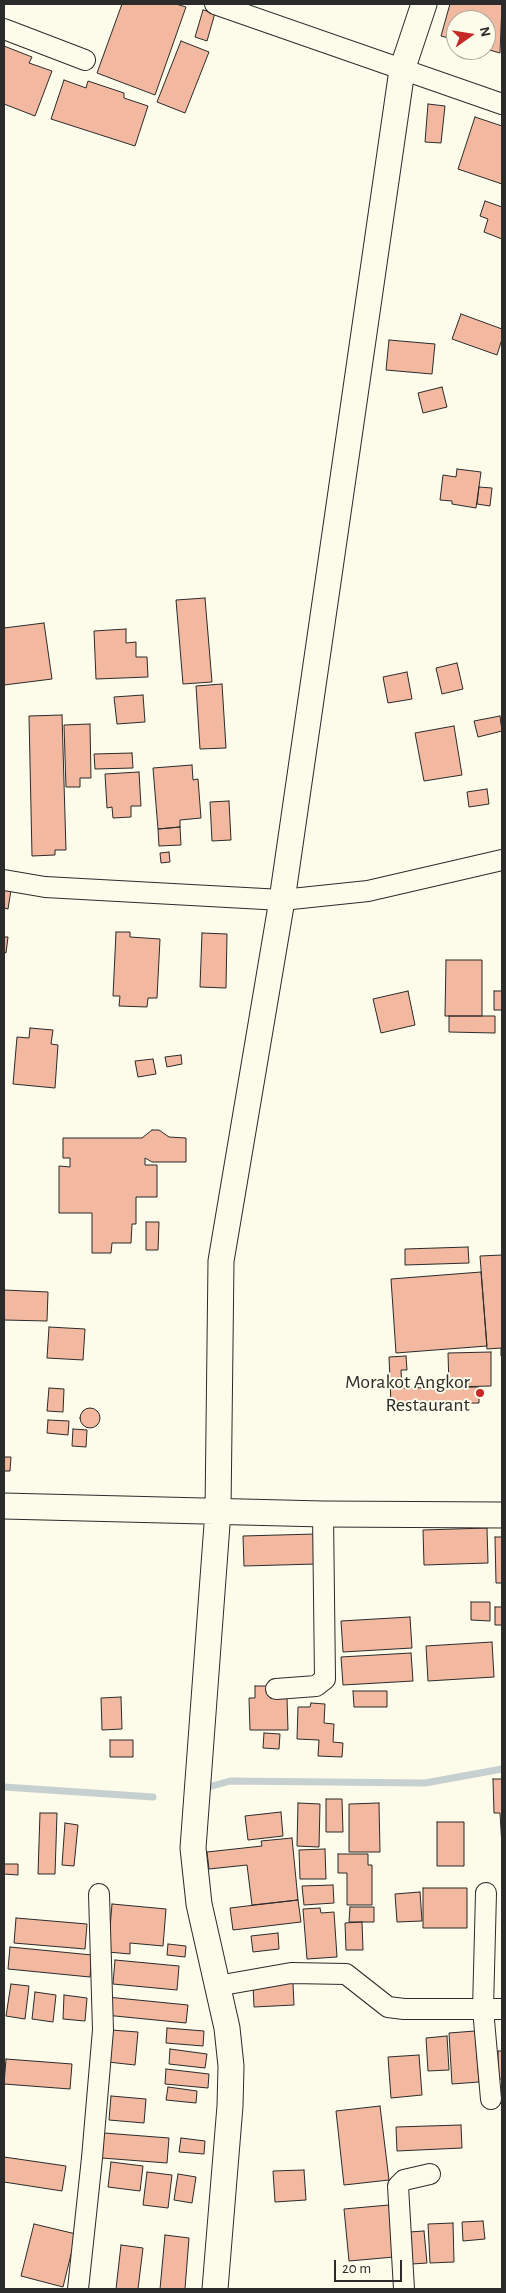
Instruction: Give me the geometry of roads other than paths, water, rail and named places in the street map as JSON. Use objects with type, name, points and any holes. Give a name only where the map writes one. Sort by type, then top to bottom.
[{"type":"street","points":[[215,4],[502,104]]},
{"type":"street","points":[[215,2289],[230,2106],[231,2066],[227,2028],[199,1904],[192,1848],[218,1511],[221,1261],[282,900],[402,70],[424,4]]},
{"type":"street","points":[[4,29],[85,60]]},
{"type":"street","points":[[4,880],[45,887],[282,900],[368,891],[502,860]]},
{"type":"street","points":[[4,1506],[323,1514],[502,1515]]},
{"type":"street","points":[[276,1688],[316,1686],[325,1679],[323,1514]]},
{"type":"street","points":[[486,1893],[493,2009],[491,2099]]},
{"type":"street","points":[[78,2289],[103,2030],[99,1894]]},
{"type":"street","points":[[217,1986],[291,1973],[346,1974],[388,2007],[404,2009],[493,2009]]},
{"type":"street","points":[[404,2289],[398,2186],[404,2180],[430,2174]]},
{"type":"waterway","points":[[205,1788],[230,1781],[425,1783],[502,1769]]},
{"type":"waterway","points":[[4,1787],[153,1797]]},
{"type":"place","name":"Morakot Angkor Restaurant","points":[[480,1393]]}]
